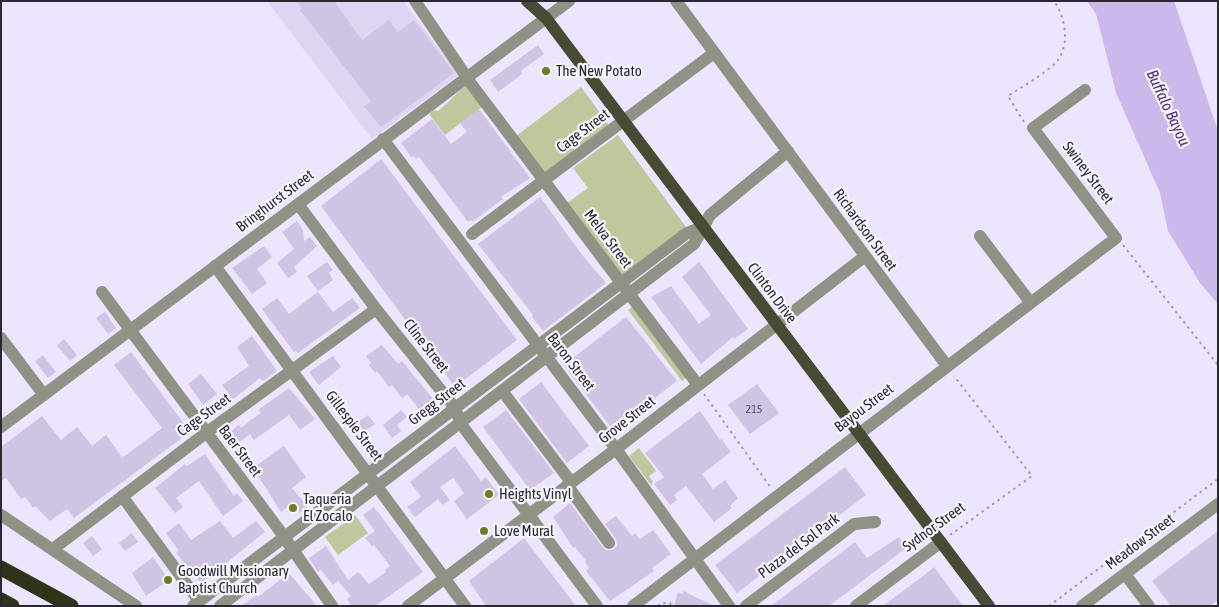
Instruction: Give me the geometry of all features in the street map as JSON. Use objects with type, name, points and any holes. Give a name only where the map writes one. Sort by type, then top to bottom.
[{"type":"highway","points":[[1,568],[71,606]]},
{"type":"highway","points":[[1,600],[12,606]]},
{"type":"main road","name":"Clinton Drive","points":[[527,1],[546,18],[989,606]]},
{"type":"street","name":"Melva Street","points":[[415,1],[466,78],[698,385]]},
{"type":"street","name":"Bringhurst Street","points":[[1,427],[569,1]]},
{"type":"street","name":"Richardson Street","points":[[676,1],[864,257],[947,366]]},
{"type":"street","name":"Cage Street","points":[[472,234],[714,53]]},
{"type":"street","points":[[1033,128],[1085,90]]},
{"type":"street","name":"Swiney Street","points":[[1033,128],[1116,238]]},
{"type":"street","name":"Baron Street","points":[[384,139],[616,450],[729,606]]},
{"type":"street","name":"Gregg Street","points":[[220,606],[461,424],[694,244],[702,226],[710,215],[788,151]]},
{"type":"street","name":"Cline Street","points":[[298,204],[376,309],[455,408],[461,424],[597,606]]},
{"type":"street","name":"Gregg Street","points":[[196,603],[370,474],[686,233],[702,226]]},
{"type":"street","points":[[980,236],[1030,302]]},
{"type":"street","name":"Bayou Street","points":[[633,606],[1116,238]]},
{"type":"street","name":"Grove Street","points":[[408,606],[528,513],[616,450],[864,257]]},
{"type":"street","name":"Gillespie Street","points":[[215,266],[292,372],[370,474],[377,487],[465,606]]},
{"type":"street","name":"Baer Street","points":[[102,292],[285,538],[292,551],[332,606]]},
{"type":"street","name":"Cage Street","points":[[53,549],[206,433],[376,309]]},
{"type":"street","points":[[1,338],[44,395]]},
{"type":"street","points":[[502,392],[609,543]]},
{"type":"street","points":[[122,496],[196,603]]},
{"type":"street","name":"Meadow Street","points":[[1082,606],[1218,504]]},
{"type":"street","points":[[1,514],[136,606]]},
{"type":"street","name":"Plaza del Sol Park","points":[[746,606],[854,524],[875,522]]},
{"type":"street","name":"Sydnor Street","points":[[856,606],[941,542]]},
{"type":"street","points":[[1125,574],[1149,606]]},
{"type":"path","points":[[1033,128],[1026,124],[1008,96],[1058,60],[1064,39],[1064,25],[1062,12],[1054,1]]},
{"type":"path","points":[[1116,238],[1218,365]]},
{"type":"path","name":"Sydnor Street","points":[[941,542],[1032,476],[947,366]]},
{"type":"path","points":[[698,385],[776,496]]},
{"type":"path","points":[[1049,606],[1218,479]]},
{"type":"path","points":[[658,606],[661,603],[670,603],[671,606]]},
{"type":"shaded area","points":[[267,1],[403,1],[459,75],[372,139]]},
{"type":"green space","points":[[465,87],[468,87],[483,106],[445,135],[429,114],[434,110],[438,111]]},
{"type":"green space","points":[[581,87],[609,125],[544,174],[516,136]]},
{"type":"green space","points":[[618,135],[686,227],[621,276],[567,203],[588,188],[573,168]]},
{"type":"green space","points":[[633,306],[688,376],[682,381],[628,310]]},
{"type":"green space","points":[[639,448],[656,471],[649,476],[653,482],[651,485],[629,456]]},
{"type":"green space","points":[[355,515],[368,533],[338,555],[325,537]]},
{"type":"water","name":"Buffalo Bayou","points":[[1087,1],[1174,1],[1218,131],[1218,304],[1200,283],[1168,231],[1160,193],[1116,93],[1096,14]]},
{"type":"building","points":[[297,1],[334,1],[362,40],[389,20],[398,32],[414,20],[454,73],[381,127],[364,106],[371,101],[300,10],[302,8]]},
{"type":"building","points":[[538,45],[544,54],[521,71],[522,74],[498,92],[490,80]]},
{"type":"building","points":[[479,109],[530,178],[501,197],[503,199],[472,222],[471,220],[468,222],[419,157],[416,159],[413,156],[411,157],[401,143],[432,119],[451,144],[467,132],[460,123]]},
{"type":"building","points":[[381,159],[517,340],[455,387],[321,206]]},
{"type":"building","points":[[540,197],[583,256],[606,283],[543,331],[532,317],[533,315],[478,244]]},
{"type":"building","points":[[297,221],[303,230],[304,241],[310,237],[317,246],[294,267],[297,272],[288,278],[277,263],[294,249],[282,232]]},
{"type":"building","points":[[264,246],[272,257],[257,269],[267,283],[252,294],[232,268]]},
{"type":"building","points":[[327,262],[333,270],[329,273],[333,280],[318,291],[307,276]]},
{"type":"building","points":[[699,262],[748,329],[734,339],[733,337],[701,364],[651,297],[671,286],[699,324],[711,315],[682,277]]},
{"type":"building","points":[[318,292],[333,312],[352,298],[360,308],[298,353],[294,352],[262,309],[277,298],[289,314]]},
{"type":"building","points":[[105,312],[116,328],[108,334],[96,318]]},
{"type":"building","points":[[626,317],[677,381],[613,430],[564,365]]},
{"type":"building","points":[[252,336],[277,371],[263,381],[260,378],[233,399],[222,385],[249,366],[237,347]]},
{"type":"building","points":[[64,339],[77,355],[70,361],[57,345]]},
{"type":"building","points":[[382,345],[398,364],[402,361],[437,404],[428,411],[424,406],[419,409],[407,394],[402,398],[392,385],[389,387],[377,371],[375,373],[369,365],[371,363],[366,356]]},
{"type":"building","points":[[131,352],[190,432],[74,518],[67,509],[50,521],[35,506],[33,508],[25,497],[21,499],[6,478],[1,481],[1,447],[42,416],[61,440],[77,427],[92,446],[106,435],[122,457],[126,455],[162,428],[114,365]]},
{"type":"building","points":[[43,355],[56,372],[48,378],[35,361]]},
{"type":"building","points":[[333,356],[341,367],[319,385],[309,372]]},
{"type":"building","points":[[201,374],[217,394],[203,405],[188,384]]},
{"type":"building","points":[[541,382],[589,446],[567,463],[519,399]]},
{"type":"building","points":[[757,384],[779,413],[750,434],[728,405]]},
{"type":"building","points":[[289,388],[315,419],[300,430],[289,415],[254,440],[250,434],[237,444],[229,433],[239,425],[241,428],[261,413],[258,410]]},
{"type":"building","points":[[401,410],[407,417],[397,425],[401,431],[392,438],[383,425]]},
{"type":"building","points":[[506,410],[554,473],[530,490],[483,427]]},
{"type":"building","points":[[700,411],[720,440],[731,452],[702,474],[713,489],[725,480],[738,498],[730,506],[732,508],[714,522],[686,486],[674,495],[677,500],[670,505],[654,484],[664,477],[645,453]]},
{"type":"building","points":[[368,415],[375,424],[356,437],[349,428]]},
{"type":"building","points":[[284,446],[306,477],[292,488],[308,507],[300,513],[293,502],[281,512],[253,468]]},
{"type":"building","points":[[455,446],[481,481],[486,477],[499,495],[467,519],[454,501],[464,493],[453,478],[440,487],[450,500],[443,505],[438,499],[415,517],[407,507],[421,497],[410,482]]},
{"type":"building","points":[[205,454],[234,496],[237,493],[243,501],[223,516],[199,481],[176,498],[183,507],[175,513],[155,488],[185,464],[187,466]]},
{"type":"building","points":[[845,467],[866,495],[737,593],[715,565]]},
{"type":"building","points":[[570,503],[605,550],[613,550],[617,546],[616,539],[605,524],[616,516],[632,536],[635,533],[640,539],[653,530],[671,554],[652,568],[654,571],[610,601],[586,571],[589,568],[586,561],[575,547],[573,548],[553,517]]},
{"type":"building","points":[[374,507],[423,572],[375,606],[352,606],[347,599],[351,596],[338,581],[333,585],[321,570],[318,572],[309,558],[326,546],[348,580],[358,572],[369,584],[386,572],[385,570],[390,566],[374,545],[372,546],[365,538],[375,531],[363,515]]},
{"type":"building","points":[[220,521],[233,538],[256,521],[265,532],[201,583],[176,553],[179,551],[166,533],[179,523],[191,540]]},
{"type":"building","points":[[1218,531],[1218,600],[1210,606],[1171,606],[1152,581]]},
{"type":"building","points":[[132,533],[138,542],[125,551],[119,543]]},
{"type":"building","points":[[92,536],[102,549],[93,556],[83,543]]},
{"type":"building","points":[[899,537],[906,548],[829,606],[771,606],[855,542],[867,558]]},
{"type":"building","points":[[524,538],[576,606],[486,606],[469,581]]},
{"type":"building","points":[[153,557],[169,580],[146,596],[132,573]]},
{"type":"building","points":[[934,567],[963,606],[883,606],[927,573]]},
{"type":"building","points":[[289,573],[317,606],[241,606],[257,595],[258,597]]},
{"type":"building","points":[[684,591],[715,606],[674,606],[678,592],[683,594]]},
{"type":"place","name":"The New Potato","points":[[546,71]]},
{"type":"place","name":"Heights Vinyl","points":[[489,494]]},
{"type":"place","name":"Taqueria El Zocalo","points":[[293,508]]},
{"type":"place","name":"Love Mural","points":[[484,531]]},
{"type":"place","name":"Goodwill Missionary Baptist Church","points":[[168,580]]}]
